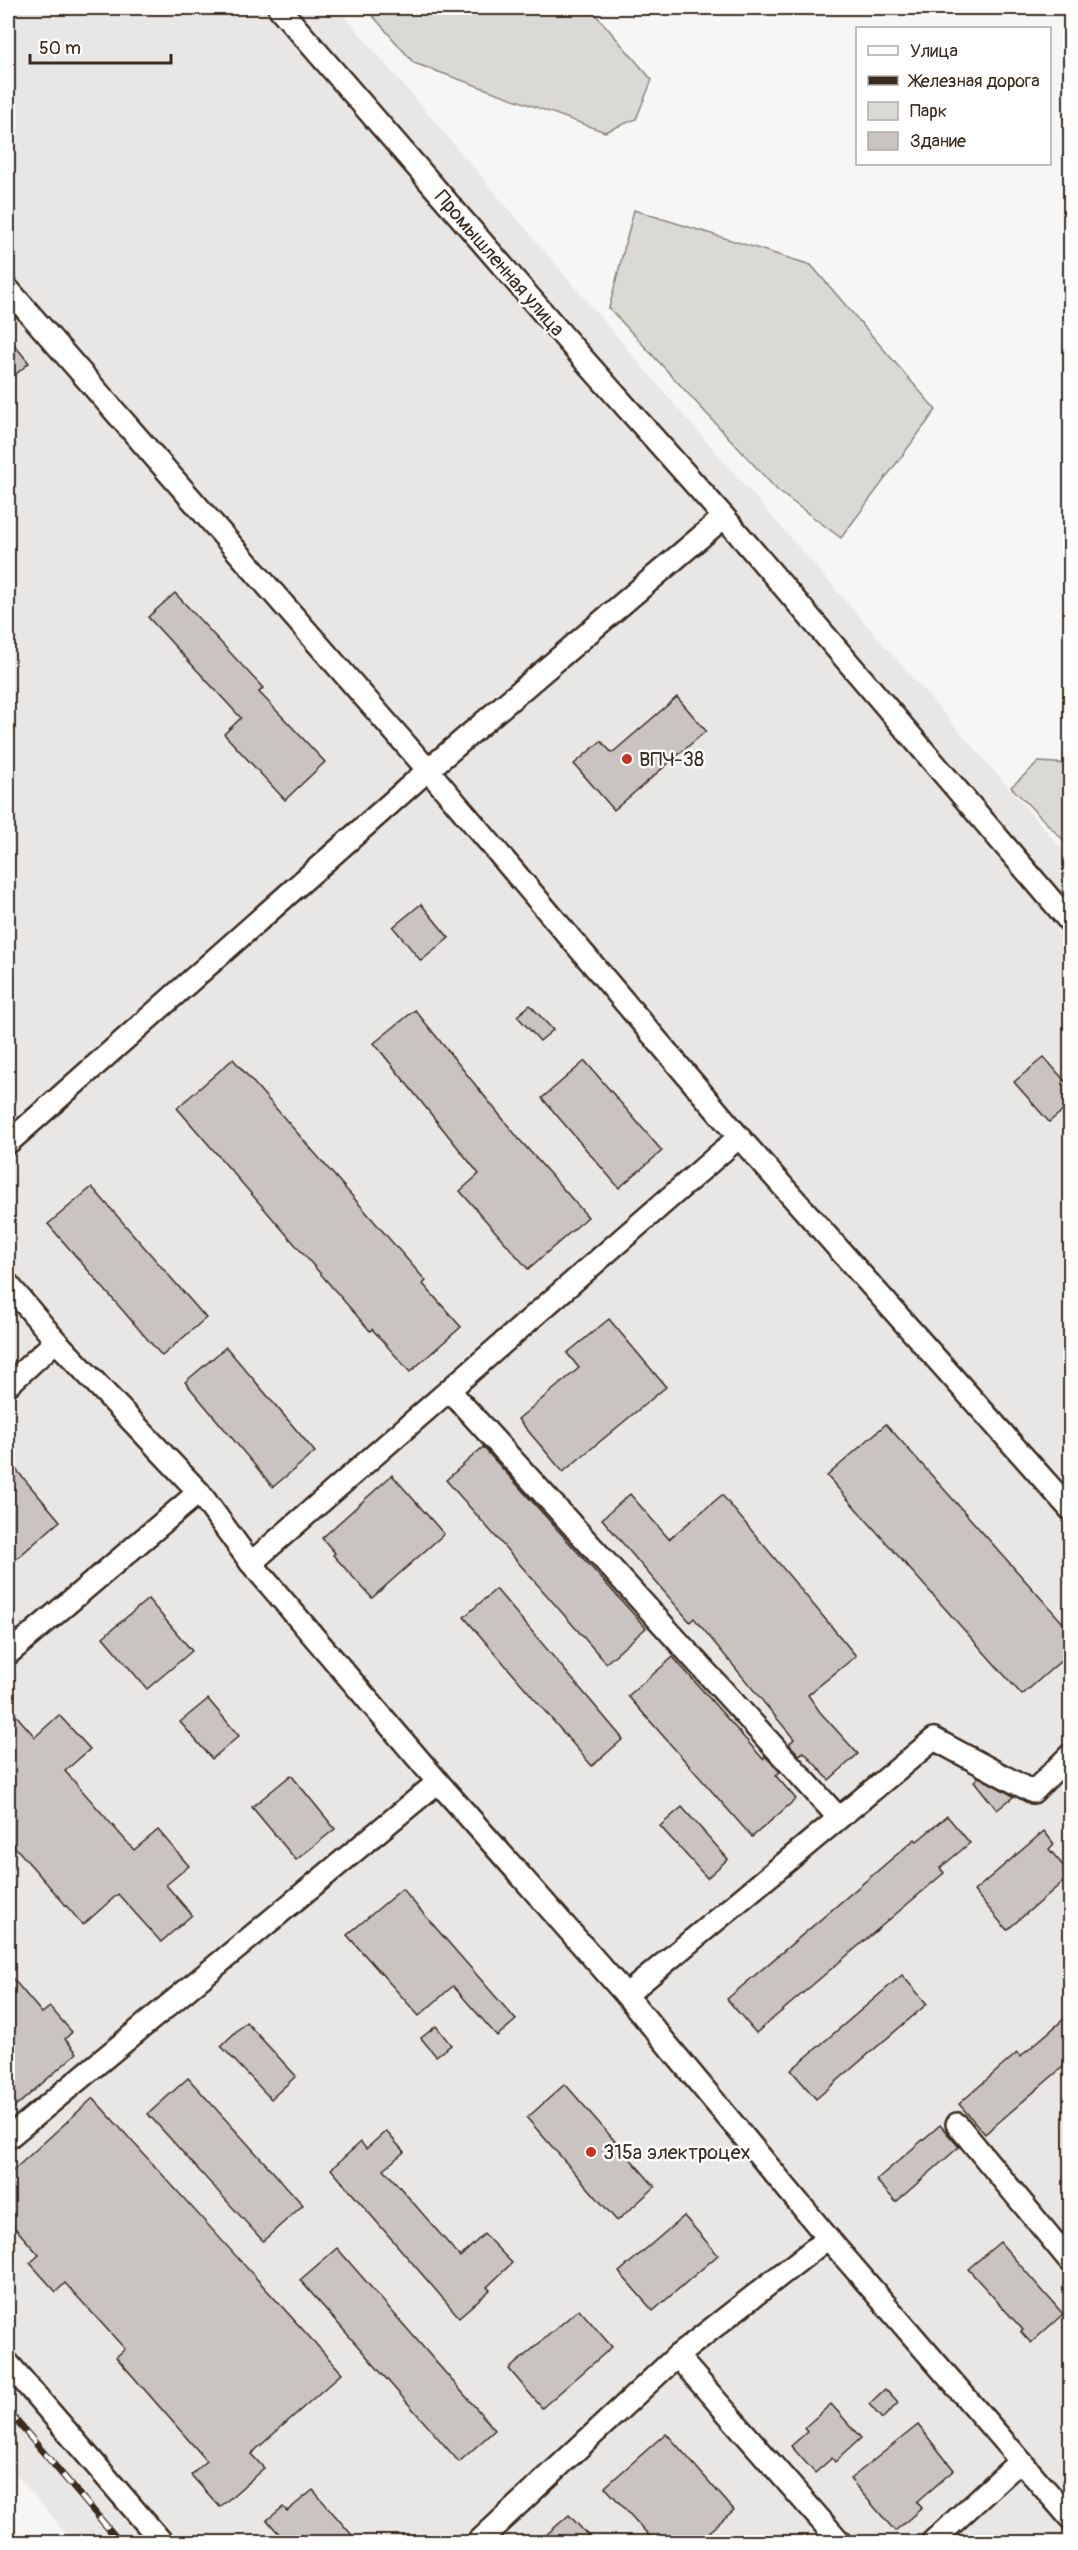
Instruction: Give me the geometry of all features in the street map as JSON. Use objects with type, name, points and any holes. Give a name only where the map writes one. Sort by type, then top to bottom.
[{"type":"street","name":"Промышленная улица","points":[[279,8],[578,353],[724,517],[1071,922]]},
{"type":"street","points":[[8,289],[428,770],[739,1137],[1071,1509]]},
{"type":"street","points":[[8,1143],[428,770],[724,517]]},
{"type":"street","points":[[251,1563],[739,1137]]},
{"type":"street","points":[[8,1284],[56,1341],[199,1492],[251,1563],[438,1782],[627,1995],[828,2238],[1071,2518]]},
{"type":"street","points":[[8,1385],[56,1341]]},
{"type":"street","points":[[450,1391],[838,1817]]},
{"type":"street","points":[[8,1654],[199,1492]]},
{"type":"street","points":[[627,1995],[934,1739],[1033,1792],[1071,1755]]},
{"type":"street","points":[[8,2138],[438,1782]]},
{"type":"street","points":[[957,2124],[1071,2261]]},
{"type":"street","points":[[478,2542],[677,2356],[828,2238]]},
{"type":"street","points":[[677,2356],[840,2542]]},
{"type":"street","points":[[8,2363],[162,2542]]},
{"type":"street","points":[[932,2542],[1020,2461]]},
{"type":"shaded area","points":[[8,8],[338,8],[692,425],[1070,858],[1070,2542],[74,2542],[8,2465]]},
{"type":"green space","points":[[366,8],[590,8],[652,80],[636,119],[605,132],[414,63]]},
{"type":"green space","points":[[634,210],[811,265],[936,410],[841,538],[778,491],[609,308]]},
{"type":"green space","points":[[1039,762],[1070,764],[1070,847],[1011,787]]},
{"type":"building","points":[[8,337],[29,363],[8,381]]},
{"type":"building","points":[[175,593],[263,688],[259,692],[325,762],[285,800],[224,734],[241,718],[148,617]]},
{"type":"building","name":"ВПЧ-38","points":[[677,697],[706,731],[614,810],[574,764],[601,741],[612,753]]},
{"type":"building","points":[[421,904],[449,938],[421,961],[393,927]]},
{"type":"building","points":[[530,1005],[553,1030],[540,1041],[517,1016]]},
{"type":"building","points":[[415,1010],[519,1139],[588,1217],[528,1269],[460,1191],[479,1174],[374,1043]]},
{"type":"building","points":[[1044,1057],[1071,1088],[1071,1104],[1049,1122],[1014,1082]]},
{"type":"building","points":[[233,1059],[426,1281],[423,1284],[461,1327],[410,1372],[372,1329],[370,1331],[177,1108]]},
{"type":"building","points":[[585,1061],[662,1151],[619,1188],[542,1098]]},
{"type":"building","points":[[92,1187],[206,1318],[162,1356],[48,1224]]},
{"type":"building","points":[[609,1319],[666,1387],[563,1472],[518,1419],[579,1368],[567,1353]]},
{"type":"building","points":[[226,1347],[315,1452],[273,1487],[185,1382]]},
{"type":"building","points":[[886,1424],[1071,1632],[1071,1652],[1022,1695],[827,1476]]},
{"type":"building","points":[[483,1447],[646,1628],[606,1663],[446,1480]]},
{"type":"building","points":[[8,1460],[60,1521],[8,1566]]},
{"type":"building","points":[[392,1475],[444,1534],[372,1598],[333,1555],[335,1553],[322,1538]]},
{"type":"building","points":[[630,1494],[669,1539],[722,1495],[856,1656],[808,1695],[820,1712],[858,1754],[829,1780],[804,1752],[799,1755],[789,1744],[794,1739],[694,1618],[690,1622],[602,1519]]},
{"type":"building","points":[[496,1589],[623,1739],[592,1766],[464,1617]]},
{"type":"building","points":[[148,1599],[192,1651],[147,1689],[103,1637]]},
{"type":"building","points":[[673,1657],[763,1759],[765,1756],[780,1772],[776,1776],[796,1799],[752,1837],[628,1696]]},
{"type":"building","points":[[208,1699],[239,1736],[212,1759],[180,1722]]},
{"type":"building","points":[[8,1706],[35,1737],[59,1715],[90,1749],[65,1771],[134,1850],[158,1830],[189,1866],[166,1885],[192,1915],[161,1942],[118,1894],[83,1925],[8,1839]]},
{"type":"building","points":[[291,1775],[335,1829],[296,1860],[252,1807]]},
{"type":"building","points":[[979,1777],[1013,1797],[997,1810],[974,1781]]},
{"type":"building","points":[[682,1807],[728,1859],[707,1878],[660,1826]]},
{"type":"building","points":[[947,1816],[970,1843],[940,1868],[944,1873],[756,2033],[727,1999],[915,1839],[917,1841]]},
{"type":"building","points":[[1044,1831],[1054,1844],[1049,1849],[1071,1875],[1007,1930],[974,1891]]},
{"type":"building","points":[[402,1889],[516,2020],[497,2036],[453,1986],[419,2016],[347,1935]]},
{"type":"building","points":[[8,1973],[42,2013],[50,2007],[72,2032],[65,2039],[77,2053],[8,2113]]},
{"type":"building","points":[[902,1975],[927,2004],[816,2099],[791,2070]]},
{"type":"building","points":[[1071,2013],[1071,2060],[985,2134],[959,2104],[1017,2053],[1020,2057]]},
{"type":"building","points":[[246,2022],[296,2076],[271,2099],[221,2046]]},
{"type":"building","points":[[436,2026],[451,2045],[436,2056],[421,2038]]},
{"type":"building","points":[[188,2078],[303,2205],[263,2241],[148,2114]]},
{"type":"building","name":"315a электроцех","points":[[565,2084],[655,2187],[617,2221],[527,2118]]},
{"type":"building","points":[[93,2098],[342,2373],[251,2454],[264,2468],[220,2507],[191,2475],[207,2461],[116,2357],[125,2349],[65,2283],[56,2292],[30,2263],[39,2255],[8,2220],[8,2175]]},
{"type":"building","points":[[940,2125],[959,2147],[896,2202],[876,2180]]},
{"type":"building","points":[[386,2131],[404,2152],[384,2169],[460,2257],[484,2234],[512,2263],[487,2287],[490,2290],[459,2317],[331,2169],[361,2142],[366,2149]]},
{"type":"building","points":[[684,2216],[718,2255],[653,2311],[619,2272]]},
{"type":"building","points":[[1000,2242],[1063,2314],[1031,2343],[1021,2332],[1023,2330],[968,2269]]},
{"type":"building","points":[[337,2248],[495,2430],[459,2462],[300,2280]]},
{"type":"building","points":[[579,2309],[612,2347],[542,2408],[509,2369]]},
{"type":"building","points":[[885,2389],[898,2403],[882,2419],[869,2404]]},
{"type":"building","points":[[831,2404],[861,2438],[835,2462],[832,2458],[815,2473],[791,2446],[807,2432],[804,2428]]},
{"type":"building","points":[[918,2425],[954,2470],[917,2502],[922,2508],[895,2531],[850,2479]]},
{"type":"building","points":[[666,2433],[734,2510],[697,2542],[655,2542],[605,2487]]},
{"type":"building","points":[[313,2490],[358,2542],[286,2542],[267,2520],[283,2507],[287,2511]]},
{"type":"building","points":[[569,2515],[594,2542],[538,2542]]},
{"type":"railway","points":[[8,2411],[120,2542]]},
{"type":"place","name":"ВПЧ-38","points":[[627,759]]},
{"type":"place","name":"315a электроцех","points":[[591,2152]]}]
